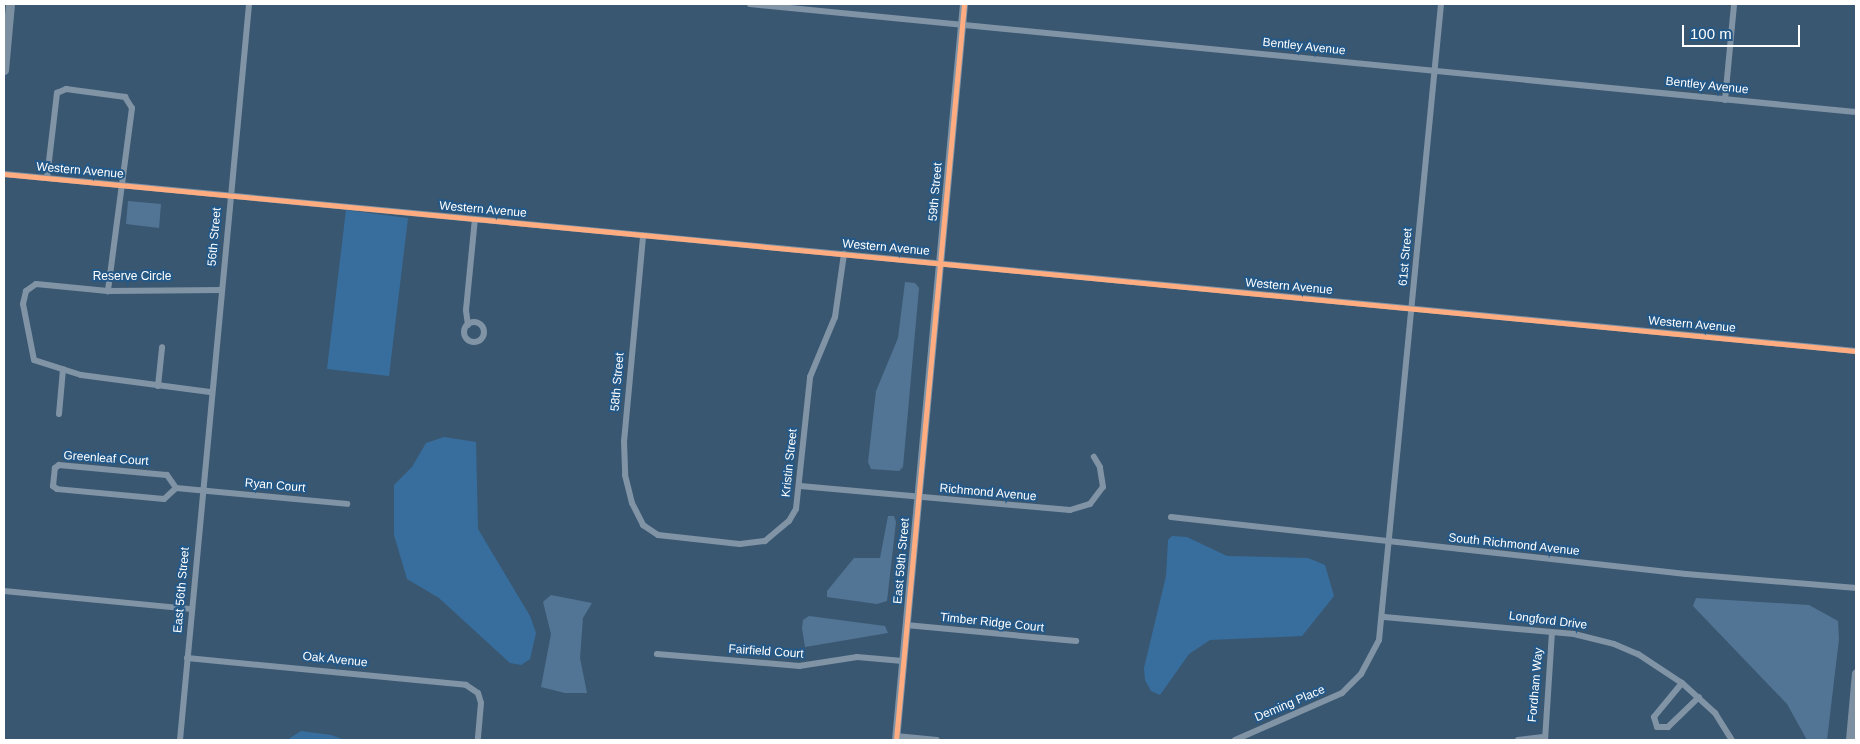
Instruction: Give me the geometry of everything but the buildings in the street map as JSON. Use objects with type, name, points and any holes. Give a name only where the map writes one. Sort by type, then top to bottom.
[{"type":"main road","points":[[4,70],[10,4]]},
{"type":"main road","points":[[1850,740],[1856,674]]},
{"type":"street","name":"56th Street","points":[[208,442],[210,392],[222,290],[248,4]]},
{"type":"street","name":"Bentley Avenue","points":[[750,4],[1856,112]]},
{"type":"street","name":"59th Street","points":[[929,383],[964,4]]},
{"type":"street","name":"61st Street","points":[[1391,543],[1441,4]]},
{"type":"street","points":[[1725,100],[1734,4]]},
{"type":"street","points":[[47,178],[54,98],[66,89],[120,94],[132,108],[108,291]]},
{"type":"street","name":"Western Avenue","points":[[4,174],[1856,351]]},
{"type":"street","points":[[468,325],[466,310],[475,219]]},
{"type":"street","name":"58th Street","points":[[643,525],[627,486],[624,456],[644,236]]},
{"type":"street","name":"Kristin Street","points":[[643,525],[658,535],[740,544],[765,541],[789,521],[800,486],[810,378],[834,318],[844,254]]},
{"type":"street","name":"Reserve Circle","points":[[210,392],[158,386],[63,369],[30,356],[23,304],[26,291],[36,284],[49,283],[108,291],[222,290]]},
{"type":"street","points":[[158,386],[162,348]]},
{"type":"street","points":[[59,414],[63,369]]},
{"type":"street","name":"East 59th Street","points":[[896,738],[929,383]]},
{"type":"street","name":"East 56th Street","points":[[180,740],[208,442]]},
{"type":"street","name":"Richmond Avenue","points":[[800,486],[918,498],[1081,509],[1094,500],[1103,486],[1100,467],[1094,457]]},
{"type":"street","name":"Greenleaf Court","points":[[59,465],[167,475],[176,488],[164,499],[57,489],[53,486],[55,468],[59,465]]},
{"type":"street","points":[[176,488],[202,491]]},
{"type":"street","name":"Ryan Court","points":[[202,491],[347,504]]},
{"type":"street","name":"South Richmond Avenue","points":[[1171,517],[1391,543],[1686,574],[1856,588]]},
{"type":"street","name":"Deming Place","points":[[1235,740],[1342,693],[1370,660],[1384,617],[1391,543]]},
{"type":"street","points":[[4,591],[192,609]]},
{"type":"street","name":"Longford Drive","points":[[1384,617],[1587,636],[1627,649],[1682,683],[1699,697],[1732,740]]},
{"type":"street","name":"Timber Ridge Court","points":[[906,625],[1076,641]]},
{"type":"street","name":"Fordham Way","points":[[1544,738],[1552,632]]},
{"type":"street","name":"Fairfield Court","points":[[657,654],[799,666],[857,658],[903,661]]},
{"type":"street","name":"Oak Avenue","points":[[188,658],[461,684],[478,693],[481,707],[478,740]]},
{"type":"street","points":[[1682,683],[1656,714],[1657,727],[1668,728],[1699,697]]},
{"type":"street","points":[[896,738],[937,740]]},
{"type":"street","points":[[1518,740],[1544,738]]},
{"type":"shaded area","points":[[128,201],[161,204],[159,228],[126,224]]},
{"type":"shaded area","points":[[346,210],[408,218],[389,376],[327,369]]},
{"type":"shaded area","points":[[905,282],[915,283],[919,288],[903,467],[899,471],[871,469],[868,462],[876,391],[898,338]]},
{"type":"shaded area","points":[[444,437],[476,442],[478,529],[530,616],[536,633],[530,659],[521,665],[510,663],[439,598],[407,579],[394,535],[394,485],[412,467],[426,443]]},
{"type":"shaded area","points":[[888,516],[894,516],[896,522],[887,601],[877,604],[827,597],[827,591],[854,558],[880,558]]},
{"type":"shaded area","points":[[1172,536],[1187,537],[1227,556],[1308,558],[1325,565],[1334,596],[1302,636],[1210,640],[1189,654],[1160,695],[1151,691],[1145,680],[1144,668],[1166,576],[1168,540]]},
{"type":"shaded area","points":[[551,595],[592,603],[583,618],[580,658],[587,693],[565,693],[541,687],[551,634],[543,602]]},
{"type":"shaded area","points":[[1696,598],[1809,605],[1838,621],[1839,639],[1827,740],[1807,740],[1787,704],[1693,606]]},
{"type":"shaded area","points":[[809,616],[885,626],[888,633],[805,647],[802,628],[803,620]]},
{"type":"shaded area","points":[[301,731],[331,735],[345,740],[287,740]]},
{"type":"cycle path","points":[[896,740],[964,4]]},
{"type":"cycle path","points":[[4,174],[1856,351]]}]
